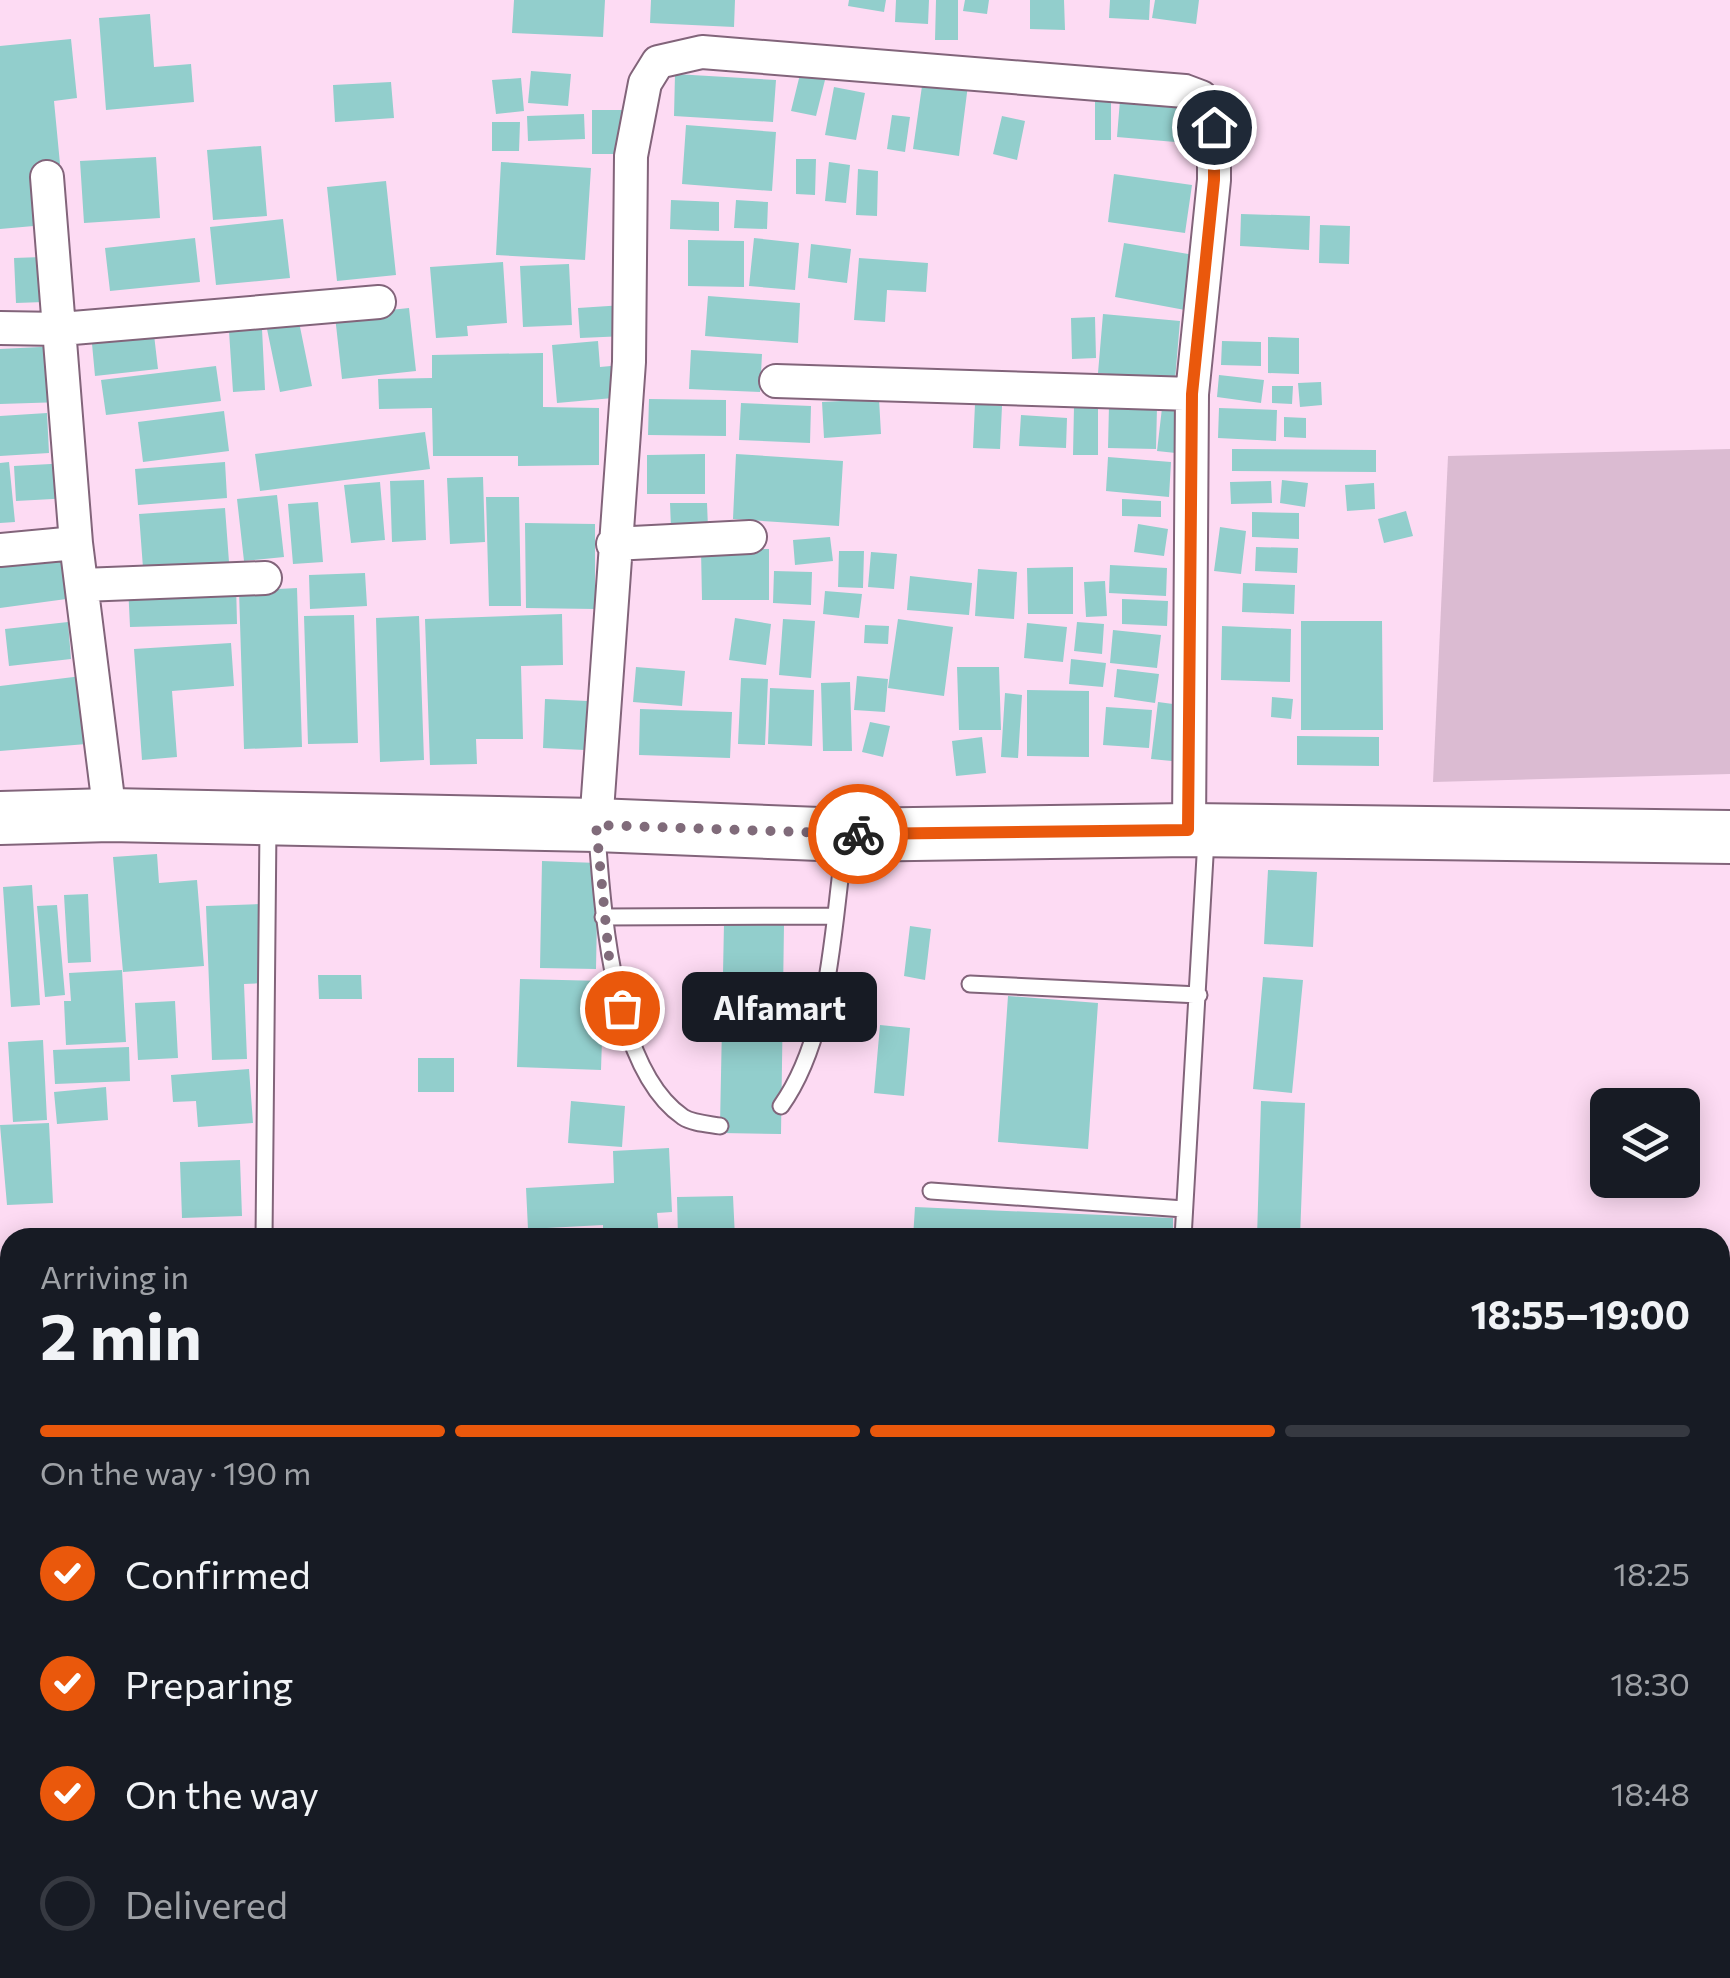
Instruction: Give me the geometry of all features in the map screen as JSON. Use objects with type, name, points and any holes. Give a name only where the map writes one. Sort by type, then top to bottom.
[{"type":"highway","points":[[0,818],[110,816],[268,822],[596,825],[846,834],[1197,830],[1730,837]]},
{"type":"street","points":[[596,825],[613,544],[629,362],[631,156],[645,82],[658,62],[702,52],[1154,87],[1201,97],[1214,127],[1214,180],[1192,394],[1197,830]]},
{"type":"street","points":[[46,177],[76,543],[110,816]]},
{"type":"street","points":[[0,328],[60,329],[379,302]]},
{"type":"street","points":[[776,381],[1192,394]]},
{"type":"street","points":[[613,544],[750,536]]},
{"type":"street","points":[[0,550],[76,543]]},
{"type":"street","points":[[82,584],[265,578]]},
{"type":"lane","points":[[264,1228],[268,822]]},
{"type":"lane","points":[[596,825],[610,967],[638,1054],[663,1099],[686,1120],[720,1126]]},
{"type":"lane","points":[[1184,1228],[1199,995],[1197,830]]},
{"type":"lane","points":[[782,1106],[802,1076],[824,985],[846,834]]},
{"type":"lane","points":[[603,918],[834,916]]},
{"type":"lane","points":[[970,984],[1199,995]]},
{"type":"lane","points":[[931,1191],[1184,1209]]},
{"type":"shaded area","points":[[1730,449],[1730,774],[1433,782],[1448,456]]},
{"type":"building","points":[[514,0],[605,0],[603,37],[512,33]]},
{"type":"building","points":[[651,0],[735,0],[734,27],[650,23]]},
{"type":"building","points":[[849,0],[886,0],[884,12],[848,6]]},
{"type":"building","points":[[896,0],[929,0],[928,24],[895,22]]},
{"type":"building","points":[[936,0],[958,0],[958,40],[935,40]]},
{"type":"building","points":[[965,0],[989,0],[987,14],[963,11]]},
{"type":"building","points":[[1030,0],[1064,0],[1065,30],[1030,29]]},
{"type":"building","points":[[1110,0],[1150,0],[1149,20],[1109,18]]},
{"type":"building","points":[[1155,0],[1199,0],[1196,24],[1152,18]]},
{"type":"building","points":[[150,14],[154,67],[191,64],[194,102],[106,110],[99,18]]},
{"type":"building","points":[[71,39],[77,98],[54,101],[60,164],[38,166],[45,225],[0,229],[0,46]]},
{"type":"building","points":[[803,62],[828,68],[816,116],[791,111]]},
{"type":"building","points":[[531,71],[571,74],[568,106],[528,103]]},
{"type":"building","points":[[675,74],[776,80],[773,122],[674,116]]},
{"type":"building","points":[[521,78],[524,111],[496,114],[492,80]]},
{"type":"building","points":[[923,79],[968,85],[959,156],[913,149]]},
{"type":"building","points":[[391,82],[394,118],[335,122],[333,85]]},
{"type":"building","points":[[834,87],[865,93],[856,140],[825,135]]},
{"type":"building","points":[[1111,100],[1111,140],[1095,140],[1095,101]]},
{"type":"building","points":[[1120,100],[1191,106],[1187,143],[1117,137]]},
{"type":"building","points":[[592,110],[631,110],[631,154],[592,154]]},
{"type":"building","points":[[584,114],[585,139],[528,141],[527,116]]},
{"type":"building","points":[[892,115],[910,117],[905,152],[887,149]]},
{"type":"building","points":[[1002,116],[1025,121],[1017,160],[993,154]]},
{"type":"building","points":[[492,122],[520,122],[519,151],[492,151]]},
{"type":"building","points":[[686,125],[776,132],[772,191],[682,184]]},
{"type":"building","points":[[261,146],[267,216],[213,220],[207,150]]},
{"type":"building","points":[[156,157],[160,218],[84,223],[80,161]]},
{"type":"building","points":[[796,159],[816,159],[815,195],[796,194]]},
{"type":"building","points":[[501,162],[591,168],[585,260],[496,255]]},
{"type":"building","points":[[829,162],[850,165],[846,203],[825,201]]},
{"type":"building","points":[[858,169],[878,171],[877,216],[856,215]]},
{"type":"building","points":[[1114,174],[1192,185],[1185,233],[1108,222]]},
{"type":"building","points":[[386,181],[396,275],[337,281],[327,187]]},
{"type":"building","points":[[671,200],[719,202],[719,231],[670,229]]},
{"type":"building","points":[[736,200],[768,202],[767,229],[734,228]]},
{"type":"building","points":[[1241,214],[1310,216],[1309,250],[1240,246]]},
{"type":"building","points":[[283,219],[290,278],[216,285],[210,227]]},
{"type":"building","points":[[1320,225],[1350,226],[1349,264],[1319,263]]},
{"type":"building","points":[[195,238],[200,282],[110,291],[105,248]]},
{"type":"building","points":[[754,238],[799,243],[795,290],[749,286]]},
{"type":"building","points":[[688,240],[744,241],[744,287],[688,286]]},
{"type":"building","points":[[1124,243],[1194,255],[1185,310],[1115,297]]},
{"type":"building","points":[[811,244],[851,249],[847,283],[808,278]]},
{"type":"building","points":[[42,257],[44,302],[16,303],[14,258]]},
{"type":"building","points":[[859,258],[928,263],[926,292],[887,290],[885,322],[854,320]]},
{"type":"building","points":[[503,262],[507,323],[467,326],[468,336],[436,338],[430,267]]},
{"type":"building","points":[[569,264],[572,325],[523,327],[520,266]]},
{"type":"building","points":[[708,296],[800,303],[798,343],[705,336]]},
{"type":"building","points":[[624,305],[626,336],[580,338],[578,308]]},
{"type":"building","points":[[409,308],[416,371],[342,379],[335,316]]},
{"type":"building","points":[[1103,314],[1180,321],[1175,380],[1098,373]]},
{"type":"building","points":[[1095,317],[1096,358],[1072,359],[1071,318]]},
{"type":"building","points":[[299,322],[312,386],[280,392],[267,329]]},
{"type":"building","points":[[153,326],[158,369],[95,376],[91,333]]},
{"type":"building","points":[[262,329],[265,390],[233,392],[229,331]]},
{"type":"building","points":[[1268,337],[1299,338],[1299,374],[1268,373]]},
{"type":"building","points":[[598,341],[600,367],[611,366],[613,398],[557,403],[552,345]]},
{"type":"building","points":[[1222,341],[1261,342],[1261,366],[1221,365]]},
{"type":"building","points":[[60,346],[63,402],[0,404],[0,349]]},
{"type":"building","points":[[691,350],[762,354],[760,392],[689,389]]},
{"type":"building","points":[[543,353],[543,407],[599,408],[599,465],[518,466],[518,456],[433,456],[432,408],[379,409],[378,379],[432,378],[432,355]]},
{"type":"building","points":[[216,366],[221,401],[106,415],[101,380]]},
{"type":"building","points":[[1219,375],[1264,380],[1261,403],[1217,397]]},
{"type":"building","points":[[1321,382],[1322,405],[1300,407],[1298,383]]},
{"type":"building","points":[[1272,386],[1293,386],[1292,404],[1272,403]]},
{"type":"building","points":[[649,399],[726,400],[726,436],[648,435]]},
{"type":"building","points":[[879,399],[881,434],[824,438],[822,402]]},
{"type":"building","points":[[741,403],[811,406],[810,443],[739,440]]},
{"type":"building","points":[[975,404],[1002,406],[1000,449],[973,448]]},
{"type":"building","points":[[1109,405],[1157,407],[1156,449],[1108,448]]},
{"type":"building","points":[[1074,406],[1098,406],[1098,455],[1073,455]]},
{"type":"building","points":[[1162,408],[1189,411],[1185,454],[1157,451]]},
{"type":"building","points":[[1219,408],[1277,410],[1276,441],[1218,438]]},
{"type":"building","points":[[224,411],[229,451],[143,462],[138,422]]},
{"type":"building","points":[[47,413],[49,453],[0,456],[0,416]]},
{"type":"building","points":[[1021,415],[1067,418],[1066,448],[1019,446]]},
{"type":"building","points":[[1284,417],[1306,418],[1306,438],[1284,437]]},
{"type":"building","points":[[425,432],[430,469],[260,491],[255,454]]},
{"type":"building","points":[[1232,449],[1376,450],[1376,472],[1232,471]]},
{"type":"building","points":[[705,454],[705,494],[647,494],[647,455]]},
{"type":"building","points":[[736,454],[843,461],[839,526],[733,519]]},
{"type":"building","points":[[1108,457],[1171,462],[1169,497],[1106,491]]},
{"type":"building","points":[[9,462],[15,522],[0,523],[0,463]]},
{"type":"building","points":[[225,462],[227,498],[138,505],[135,469]]},
{"type":"building","points":[[69,463],[71,498],[16,501],[14,466]]},
{"type":"building","points":[[483,477],[485,542],[450,544],[447,478]]},
{"type":"building","points":[[424,480],[426,540],[392,542],[390,481]]},
{"type":"building","points":[[1282,480],[1308,483],[1305,507],[1280,503]]},
{"type":"building","points":[[1271,481],[1272,503],[1231,504],[1230,482]]},
{"type":"building","points":[[380,482],[385,540],[351,543],[344,485]]},
{"type":"building","points":[[1374,483],[1375,509],[1347,511],[1345,485]]},
{"type":"building","points":[[277,495],[284,557],[244,561],[237,499]]},
{"type":"building","points":[[486,497],[519,497],[521,606],[489,606]]},
{"type":"building","points":[[1122,499],[1161,501],[1161,517],[1122,516]]},
{"type":"building","points":[[318,502],[323,562],[293,564],[288,504]]},
{"type":"building","points":[[670,503],[707,503],[708,528],[671,528]]},
{"type":"building","points":[[225,508],[229,562],[143,568],[139,514]]},
{"type":"building","points":[[1406,511],[1413,536],[1384,543],[1378,519]]},
{"type":"building","points":[[1252,512],[1299,513],[1299,539],[1252,537]]},
{"type":"building","points":[[525,523],[595,524],[595,609],[526,608]]},
{"type":"building","points":[[1138,524],[1168,529],[1164,556],[1134,552]]},
{"type":"building","points":[[1220,527],[1246,531],[1241,574],[1214,571]]},
{"type":"building","points":[[830,537],[833,561],[795,565],[793,540]]},
{"type":"building","points":[[1256,547],[1298,548],[1297,573],[1255,571]]},
{"type":"building","points":[[769,549],[769,600],[702,600],[701,550]]},
{"type":"building","points":[[74,551],[81,597],[0,608],[0,561]]},
{"type":"building","points":[[839,551],[864,551],[863,588],[838,587]]},
{"type":"building","points":[[871,552],[897,554],[894,589],[868,587]]},
{"type":"building","points":[[1110,565],[1167,568],[1166,596],[1109,593]]},
{"type":"building","points":[[1073,567],[1073,614],[1028,614],[1027,568]]},
{"type":"building","points":[[978,569],[1017,572],[1014,619],[975,616]]},
{"type":"building","points":[[774,571],[812,572],[811,605],[773,603]]},
{"type":"building","points":[[365,573],[367,606],[310,609],[309,575]]},
{"type":"building","points":[[910,576],[972,583],[969,615],[907,610]]},
{"type":"building","points":[[1105,581],[1107,616],[1086,617],[1084,582]]},
{"type":"building","points":[[236,582],[237,624],[130,627],[128,585]]},
{"type":"building","points":[[1243,583],[1295,585],[1294,614],[1242,612]]},
{"type":"building","points":[[297,588],[302,747],[244,749],[239,591]]},
{"type":"building","points":[[825,591],[862,594],[859,618],[823,614]]},
{"type":"building","points":[[1122,599],[1168,601],[1167,626],[1122,624]]},
{"type":"building","points":[[562,614],[563,665],[521,666],[523,739],[476,739],[477,764],[430,765],[425,619]]},
{"type":"building","points":[[354,615],[358,743],[308,744],[304,616]]},
{"type":"building","points":[[419,616],[424,760],[380,762],[376,618]]},
{"type":"building","points":[[735,618],[771,624],[766,665],[729,660]]},
{"type":"building","points":[[783,619],[815,621],[811,678],[779,675]]},
{"type":"building","points":[[898,619],[953,627],[944,696],[888,688]]},
{"type":"building","points":[[1301,621],[1382,621],[1383,730],[1301,730]]},
{"type":"building","points":[[68,622],[71,659],[9,666],[5,629]]},
{"type":"building","points":[[1077,622],[1104,624],[1102,654],[1074,651]]},
{"type":"building","points":[[1027,623],[1067,627],[1063,662],[1024,658]]},
{"type":"building","points":[[865,625],[889,626],[888,644],[864,643]]},
{"type":"building","points":[[1222,626],[1291,629],[1290,682],[1221,680]]},
{"type":"building","points":[[1113,630],[1161,635],[1157,668],[1110,663]]},
{"type":"building","points":[[231,643],[234,686],[172,691],[177,757],[142,760],[134,649]]},
{"type":"building","points":[[1071,659],[1106,663],[1103,687],[1069,684]]},
{"type":"building","points":[[636,667],[685,671],[682,706],[633,702]]},
{"type":"building","points":[[957,667],[999,667],[1001,730],[959,730]]},
{"type":"building","points":[[1117,669],[1159,674],[1155,703],[1114,697]]},
{"type":"building","points":[[90,675],[99,743],[0,751],[0,686]]},
{"type":"building","points":[[857,676],[888,679],[885,712],[854,710]]},
{"type":"building","points":[[741,678],[768,679],[765,745],[738,744]]},
{"type":"building","points":[[850,682],[852,751],[823,751],[821,683]]},
{"type":"building","points":[[770,688],[814,690],[812,746],[768,744]]},
{"type":"building","points":[[1027,690],[1089,691],[1089,757],[1027,756]]},
{"type":"building","points":[[1005,693],[1022,695],[1018,758],[1001,757]]},
{"type":"building","points":[[1272,697],[1293,699],[1291,719],[1271,717]]},
{"type":"building","points":[[545,699],[587,701],[585,750],[543,748]]},
{"type":"building","points":[[1158,702],[1188,706],[1182,762],[1151,759]]},
{"type":"building","points":[[1106,707],[1152,710],[1149,748],[1103,745]]},
{"type":"building","points":[[640,709],[732,712],[730,758],[639,755]]},
{"type":"building","points":[[870,722],[890,726],[883,757],[862,752]]},
{"type":"building","points":[[1297,736],[1379,737],[1379,766],[1297,765]]},
{"type":"building","points":[[982,737],[986,773],[956,776],[952,741]]},
{"type":"building","points":[[157,854],[159,883],[197,880],[204,966],[123,972],[113,857]]},
{"type":"building","points":[[542,861],[598,863],[596,969],[540,968]]},
{"type":"building","points":[[1268,870],[1317,872],[1313,947],[1264,944]]},
{"type":"building","points":[[32,885],[40,1005],[11,1007],[3,887]]},
{"type":"building","points":[[88,894],[91,962],[68,963],[64,895]]},
{"type":"building","points":[[262,904],[265,983],[244,984],[247,1059],[212,1060],[206,906]]},
{"type":"building","points":[[57,905],[65,995],[45,997],[37,906]]},
{"type":"building","points":[[724,923],[784,924],[781,1134],[722,1133],[720,1126]]},
{"type":"building","points":[[910,926],[931,929],[925,980],[904,976]]},
{"type":"building","points":[[122,970],[126,1042],[66,1045],[64,1001],[71,1001],[69,973]]},
{"type":"building","points":[[318,975],[361,975],[362,999],[319,999]]},
{"type":"building","points":[[1263,977],[1303,980],[1292,1093],[1253,1089]]},
{"type":"building","points":[[520,979],[604,981],[601,1070],[517,1067]]},
{"type":"building","points":[[1008,996],[1098,1003],[1088,1149],[998,1142]]},
{"type":"building","points":[[175,1001],[178,1058],[138,1060],[135,1003]]},
{"type":"building","points":[[880,1025],[910,1028],[904,1096],[874,1093]]},
{"type":"building","points":[[43,1040],[47,1120],[13,1122],[8,1042]]},
{"type":"building","points":[[129,1047],[130,1081],[55,1084],[53,1050]]},
{"type":"building","points":[[418,1058],[454,1058],[454,1092],[418,1092]]},
{"type":"building","points":[[249,1069],[253,1123],[198,1127],[196,1101],[173,1102],[171,1075]]},
{"type":"building","points":[[106,1087],[108,1120],[57,1124],[54,1092]]},
{"type":"building","points":[[571,1101],[625,1106],[622,1147],[568,1143]]},
{"type":"building","points":[[1261,1101],[1305,1103],[1300,1228],[1257,1228]]},
{"type":"building","points":[[49,1123],[53,1203],[7,1205],[0,1125]]},
{"type":"building","points":[[669,1148],[672,1212],[657,1213],[658,1228],[528,1228],[526,1188],[614,1183],[613,1151]]},
{"type":"building","points":[[240,1160],[242,1216],[182,1218],[180,1162]]},
{"type":"building","points":[[733,1196],[735,1228],[678,1228],[677,1197]]},
{"type":"building","points":[[915,1207],[1173,1218],[1173,1228],[914,1228]]},
{"type":"way so far","points":[[622,1008],[610,967],[603,918],[596,825],[858,834]]},
{"type":"place","name":"Alfamart","points":[[622,1008]]},
{"type":"route","points":[[858,834],[1188,830],[1192,394],[1214,180],[1214,127]]}]
